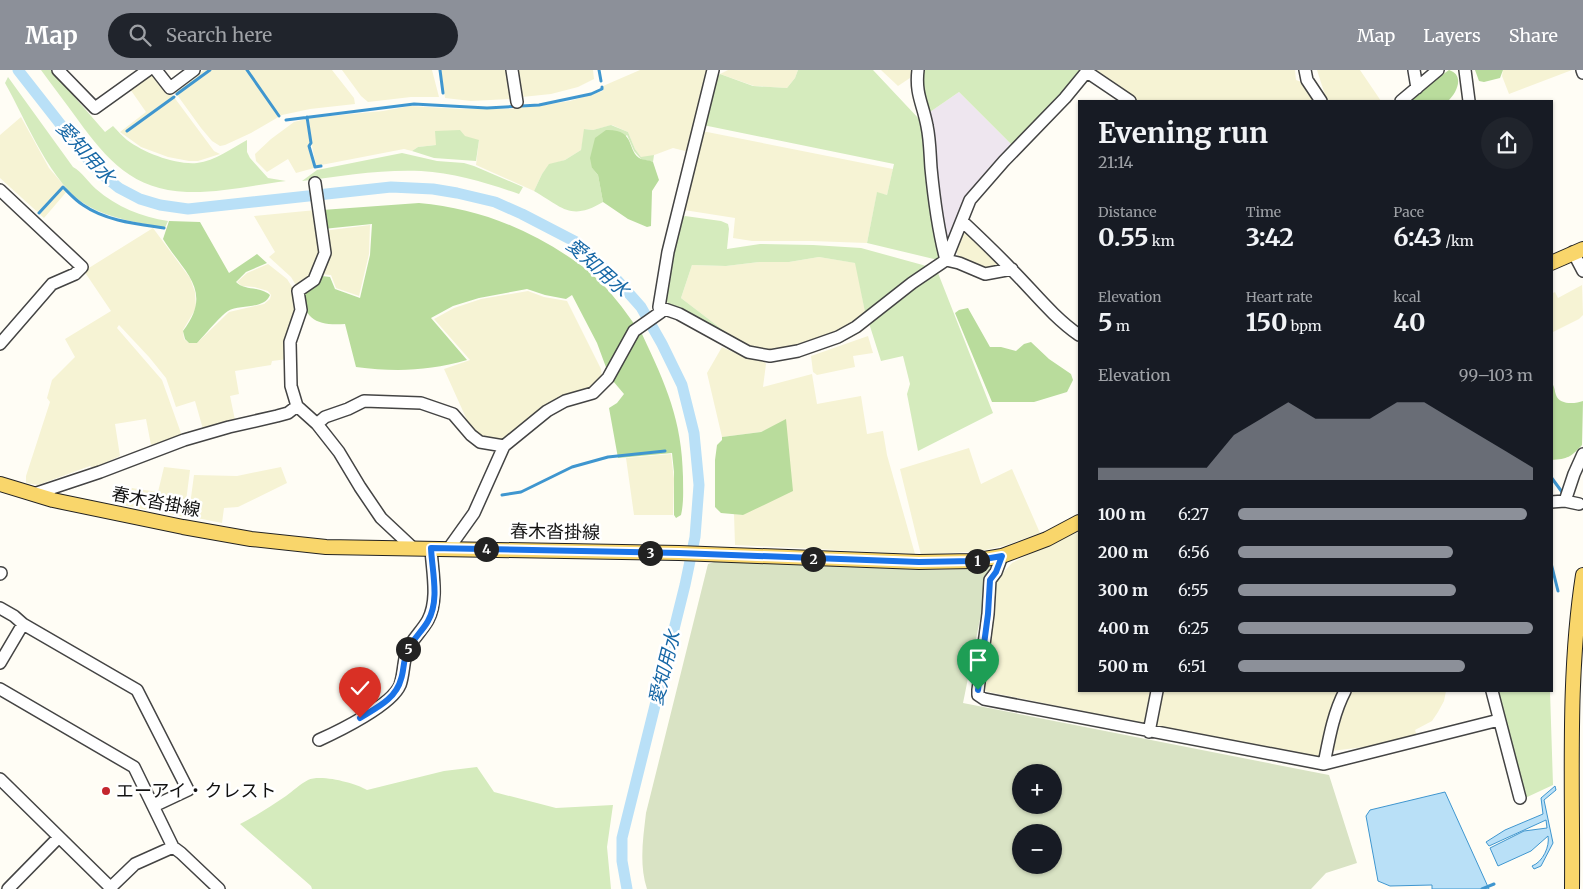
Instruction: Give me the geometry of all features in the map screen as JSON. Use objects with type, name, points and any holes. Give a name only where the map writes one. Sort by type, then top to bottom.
[{"type":"main road","points":[[1553,262],[1578,251]]},
{"type":"main road","name":"春木沓掛線","points":[[0,484],[53,500],[107,512],[251,538],[326,546],[702,554],[919,562],[973,561],[1002,556],[1047,539],[1078,523]]},
{"type":"main road","points":[[1572,889],[1573,677],[1583,575]]},
{"type":"street","points":[[58,70],[95,108],[148,70]]},
{"type":"street","points":[[156,70],[170,88],[194,70]]},
{"type":"street","points":[[512,70],[517,102]]},
{"type":"street","points":[[713,70],[668,252],[659,307],[679,314],[748,352],[770,356],[798,351],[838,337],[946,260],[970,200],[1088,71],[1129,100]]},
{"type":"street","points":[[918,70],[918,93],[927,126],[940,238],[946,260]]},
{"type":"street","points":[[1305,70],[1307,80],[1320,100]]},
{"type":"street","points":[[1414,70],[1417,88]]},
{"type":"street","points":[[1402,100],[1438,70]]},
{"type":"street","points":[[1465,70],[1469,100]]},
{"type":"street","points":[[315,183],[325,253],[314,280],[298,291],[301,310],[290,342],[291,386],[298,406],[317,424],[339,452],[360,487],[382,518],[412,548]]},
{"type":"street","points":[[0,190],[82,267],[75,274],[52,284],[0,344]]},
{"type":"street","points":[[962,221],[1012,269],[1067,327],[1078,334]]},
{"type":"street","points":[[1578,251],[1583,271]]},
{"type":"street","points":[[946,260],[959,263],[985,274],[1012,269]]},
{"type":"street","points":[[449,548],[474,513],[504,446],[547,411],[565,401],[593,393],[608,378],[634,331],[662,312]]},
{"type":"street","points":[[317,424],[325,417],[348,409],[364,400],[421,403],[453,414],[471,435],[480,442],[504,446]]},
{"type":"street","points":[[34,494],[100,472],[175,443],[283,414],[298,406]]},
{"type":"street","points":[[1565,501],[1583,454]]},
{"type":"street","points":[[1553,502],[1565,501],[1579,504]]},
{"type":"street","points":[[319,740],[342,729],[376,708],[390,698],[399,686],[406,653],[412,641],[428,622],[434,603],[431,548]]},
{"type":"street","points":[[1002,556],[996,572],[990,580],[978,695],[984,699],[1324,764],[1499,720]]},
{"type":"street","points":[[0,608],[23,624],[137,690],[188,790],[154,806]]},
{"type":"street","points":[[0,663],[23,624]]},
{"type":"street","points":[[0,689],[134,767],[173,847],[219,889]]},
{"type":"street","points":[[1149,732],[1156,692]]},
{"type":"street","points":[[1324,764],[1334,719],[1344,692]]},
{"type":"street","points":[[1492,692],[1520,798]]},
{"type":"street","points":[[0,779],[110,889],[135,864],[173,847]]},
{"type":"street","points":[[8,889],[58,838]]},
{"type":"shaded area","points":[[204,70],[332,70],[354,98],[355,104],[310,109],[282,115],[251,133],[220,146],[212,141],[201,128],[175,92]]},
{"type":"shaded area","points":[[342,70],[432,70],[439,97],[411,97],[368,102],[361,96]]},
{"type":"shaded area","points":[[441,70],[510,70],[512,99],[471,101],[445,98]]},
{"type":"shaded area","points":[[516,70],[593,70],[594,79],[578,87],[551,94],[522,97]]},
{"type":"shaded area","points":[[640,70],[706,70],[707,75],[689,152],[673,148],[649,157],[641,157],[635,149],[628,132],[612,125],[593,130],[585,129],[581,150],[565,160],[549,165],[542,174],[534,191],[476,165],[479,140],[418,147],[412,151],[404,149],[316,166],[309,118],[383,111],[410,106],[509,109],[536,106],[570,101],[603,91],[603,86]]},
{"type":"shaded area","points":[[728,70],[798,70],[795,78],[787,88],[754,86],[720,74]]},
{"type":"shaded area","points":[[881,70],[911,70],[910,78],[898,86]]},
{"type":"shaded area","points":[[1095,70],[1295,70],[1296,80],[1304,83],[1316,100],[1137,100]]},
{"type":"shaded area","points":[[1317,70],[1360,70],[1380,100],[1328,100]]},
{"type":"shaded area","points":[[1503,70],[1572,70],[1509,94],[1502,76]]},
{"type":"shaded area","points":[[147,76],[153,76],[168,94],[171,93],[214,151],[220,154],[198,161],[168,157],[141,147],[120,132],[146,112],[130,89]]},
{"type":"shaded area","points":[[959,92],[1013,146],[969,192],[948,243],[944,242],[927,114]]},
{"type":"shaded area","points":[[21,117],[49,168],[68,190],[44,218],[0,178],[0,135]]},
{"type":"shaded area","points":[[306,119],[310,143],[308,147],[314,168],[296,173],[288,159],[267,172],[256,161],[255,154],[294,122]]},
{"type":"shaded area","points":[[702,131],[893,169],[887,195],[877,193],[867,243],[752,241],[733,238],[735,218],[684,210]]},
{"type":"shaded area","points":[[316,210],[323,251],[313,279],[297,287],[291,277],[269,257],[275,252],[254,216]]},
{"type":"shaded area","points":[[370,225],[369,254],[359,296],[336,288],[331,275],[319,274],[323,231]]},
{"type":"shaded area","points":[[153,228],[190,278],[195,292],[196,308],[183,330],[184,339],[189,343],[197,343],[229,312],[264,304],[270,299],[271,295],[268,291],[242,286],[237,282],[247,273],[268,264],[287,279],[296,293],[299,308],[288,359],[272,361],[271,365],[235,371],[239,394],[230,396],[235,420],[203,429],[195,401],[176,407],[166,378],[119,325],[117,328],[162,380],[182,436],[151,445],[146,419],[115,424],[120,456],[94,468],[90,466],[38,485],[26,483],[26,476],[50,402],[47,398],[52,380],[75,357],[65,339],[111,311],[84,271]]},
{"type":"shaded area","points":[[963,228],[1002,265],[986,271],[961,261],[956,248]]},
{"type":"shaded area","points":[[819,257],[856,263],[865,312],[851,325],[823,338],[775,352],[753,349],[741,344],[681,298],[692,265],[726,266],[759,262],[789,262]]},
{"type":"shaded area","points":[[1582,285],[1583,315],[1579,319],[1553,332],[1553,293],[1555,292],[1558,298]]},
{"type":"shaded area","points":[[528,291],[544,297],[567,301],[601,369],[602,378],[587,389],[555,400],[500,441],[482,440],[471,429],[444,369],[470,360],[434,319],[454,308],[481,299]]},
{"type":"shaded area","points":[[868,336],[873,353],[853,356],[855,367],[817,375],[813,372],[811,356]]},
{"type":"shaded area","points":[[722,347],[744,357],[763,360],[766,364],[763,387],[812,374],[817,404],[861,396],[867,434],[883,431],[887,455],[915,554],[735,545],[734,514],[743,515],[786,420],[761,432],[722,437],[707,373]]},
{"type":"shaded area","points":[[969,448],[981,484],[1012,469],[1040,533],[1007,545],[981,551],[921,555],[900,469]]},
{"type":"shaded area","points":[[671,454],[674,479],[673,515],[634,515],[626,458]]},
{"type":"shaded area","points":[[164,467],[190,470],[184,517],[122,505],[125,487],[158,492]]},
{"type":"shaded area","points":[[281,467],[287,483],[238,507],[224,508],[222,523],[192,517],[190,505],[194,475],[237,476]]},
{"type":"shaded area","points":[[1078,529],[1078,692],[1153,692],[1145,724],[984,691],[997,579],[1012,563]]},
{"type":"shaded area","points":[[1161,692],[1342,692],[1321,759],[1154,727]]},
{"type":"shaded area","points":[[1350,692],[1446,692],[1444,701],[1432,721],[1415,730],[1417,736],[1373,746],[1331,751],[1335,726]]},
{"type":"green space","points":[[41,70],[51,70],[105,132],[113,126],[127,140],[151,154],[180,162],[204,162],[247,140],[247,152],[250,158],[268,178],[286,181],[199,192],[168,190],[151,186],[136,179],[111,160]]},
{"type":"green space","points":[[798,70],[873,70],[920,120],[924,129],[942,256],[938,260],[867,243],[877,192],[887,195],[894,164],[703,125],[716,77],[720,74],[753,86],[787,88],[795,78]]},
{"type":"green space","points":[[921,70],[1080,70],[1062,95],[1013,146],[959,92],[927,114]]},
{"type":"green space","points":[[1449,70],[1457,76],[1458,84],[1449,100],[1413,100],[1411,97]]},
{"type":"green space","points":[[1475,70],[1503,70],[1500,78],[1484,82],[1479,81]]},
{"type":"green space","points":[[8,77],[73,167],[96,189],[121,206],[148,217],[168,221],[165,228],[106,214],[88,206],[75,197],[51,168],[5,83]]},
{"type":"green space","points":[[611,125],[628,132],[635,149],[641,157],[654,155],[653,162],[641,159],[634,151],[627,135],[592,168],[598,175],[603,202],[583,211],[567,210],[534,191],[549,164],[565,160],[581,150],[584,129],[593,130]]},
{"type":"green space","points":[[460,130],[465,136],[479,140],[476,161],[434,158],[412,151],[418,147],[436,145],[435,131]]},
{"type":"green space","points":[[606,130],[622,133],[627,137],[636,156],[653,162],[659,180],[652,191],[651,226],[647,227],[628,219],[603,202],[598,175],[592,168],[590,158],[595,138]]},
{"type":"green space","points":[[402,153],[437,161],[464,163],[523,187],[519,194],[471,179],[421,171],[377,172],[302,181],[317,170]]},
{"type":"green space","points":[[419,203],[459,209],[497,220],[552,246],[593,275],[612,295],[635,325],[607,370],[597,343],[572,295],[566,299],[527,289],[479,298],[453,306],[431,318],[467,360],[412,370],[356,367],[345,324],[327,324],[314,319],[305,309],[301,292],[322,276],[330,277],[335,289],[360,298],[370,255],[372,224],[323,229],[322,210]]},
{"type":"green space","points":[[685,216],[721,221],[728,224],[727,249],[760,244],[861,248],[930,267],[865,312],[855,263],[819,257],[789,262],[759,262],[726,266],[692,265],[681,298],[741,344],[663,300],[681,218]]},
{"type":"green space","points":[[169,221],[200,222],[229,273],[257,254],[267,263],[246,272],[236,282],[244,287],[266,292],[270,295],[267,300],[257,305],[228,311],[197,343],[189,343],[185,339],[183,331],[192,317],[196,304],[196,293],[187,272],[163,239]]},
{"type":"green space","points":[[938,273],[993,413],[918,451],[907,394],[910,384],[903,356],[881,361],[868,320]]},
{"type":"green space","points":[[968,308],[990,347],[1001,347],[1016,351],[1024,344],[1031,342],[1049,359],[1071,374],[1073,380],[1067,392],[1034,402],[992,402],[955,313]]},
{"type":"green space","points":[[638,334],[642,334],[665,387],[680,438],[683,505],[681,515],[676,518],[674,515],[672,453],[618,458],[609,408],[617,403],[624,394],[613,381]]},
{"type":"green space","points":[[1553,385],[1560,401],[1576,403],[1583,401],[1582,445],[1569,457],[1553,460]]},
{"type":"green space","points":[[786,419],[793,491],[743,515],[721,513],[715,507],[715,460],[717,445],[722,440],[722,437],[761,432]]},
{"type":"green space","points":[[717,561],[925,570],[965,569],[991,565],[963,703],[1329,775],[1357,863],[1326,873],[1311,889],[647,889],[642,861],[646,813],[708,564]]},
{"type":"green space","points":[[1496,692],[1550,692],[1553,785],[1523,799]]},
{"type":"green space","points":[[477,767],[494,792],[556,808],[613,805],[607,847],[611,889],[312,889],[311,886],[240,824],[314,778],[338,780],[367,790],[444,771]]},
{"type":"water","points":[[1555,786],[1556,790],[1544,800],[1553,843],[1541,866],[1534,869],[1532,866],[1545,853],[1548,836],[1531,851],[1498,866],[1490,848],[1524,831],[1547,828],[1546,820],[1489,846],[1486,842],[1505,830],[1543,814],[1541,798]]},
{"type":"water","points":[[1445,792],[1489,889],[1432,889],[1432,885],[1390,886],[1378,881],[1366,816],[1370,810]]},
{"type":"waterway","name":"愛知用水","points":[[18,70],[90,162],[119,188],[140,199],[160,205],[188,209],[391,187],[433,189],[457,193],[495,202],[576,242],[617,280],[641,307],[682,385],[694,433],[699,485],[695,537],[685,585],[622,838],[622,861],[627,889]]},
{"type":"waterway","points":[[177,94],[210,70]]},
{"type":"waterway","points":[[247,70],[279,116]]},
{"type":"waterway","points":[[440,70],[443,93]]},
{"type":"waterway","points":[[599,70],[601,81]]},
{"type":"waterway","points":[[286,120],[414,104],[487,108],[539,105],[591,94],[602,89],[602,87]]},
{"type":"waterway","points":[[127,131],[174,97]]},
{"type":"waterway","points":[[307,117],[311,143],[309,146],[315,167],[321,166]]},
{"type":"waterway","points":[[39,213],[63,187],[80,203],[102,215],[122,221],[164,228]]},
{"type":"waterway","points":[[502,495],[521,492],[572,467],[608,457],[665,451]]},
{"type":"waterway","points":[[1553,480],[1562,492]]},
{"type":"waterway","points":[[1553,571],[1558,591]]},
{"type":"waterway","points":[[1482,889],[1494,884]]},
{"type":"place","name":"エーアイ・クレスト","points":[[106,791]]},
{"type":"route","points":[[360,718],[390,698],[395,692],[402,678],[406,653],[412,641],[428,622],[434,603],[431,548],[679,553],[919,562],[973,561],[1002,556],[996,572],[990,580],[988,614],[978,690]]}]
